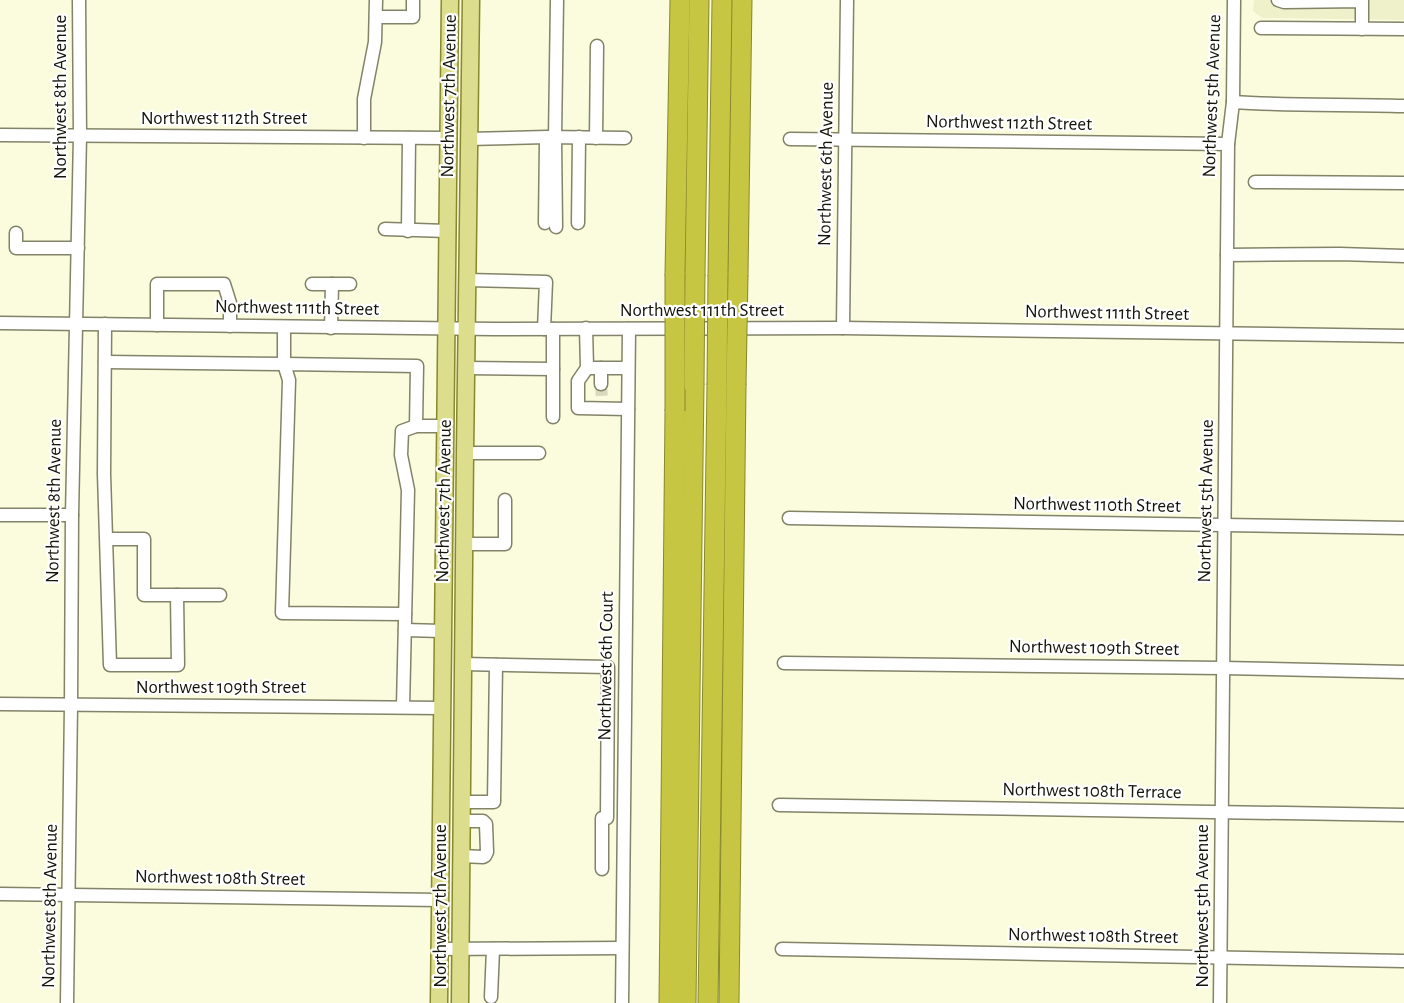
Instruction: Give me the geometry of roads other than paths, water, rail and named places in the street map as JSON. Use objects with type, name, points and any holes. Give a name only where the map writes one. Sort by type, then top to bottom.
[{"type":"highway","points":[[669,1003],[675,274],[680,0]]},
{"type":"highway","points":[[686,1003],[699,0]]},
{"type":"highway","points":[[708,1003],[722,0]]},
{"type":"highway","points":[[729,1003],[742,0]]},
{"type":"highway","points":[[730,911],[740,1003]]},
{"type":"main road","name":"Northwest 7th Avenue","points":[[439,1003],[450,0]]},
{"type":"main road","name":"Northwest 7th Avenue","points":[[460,1003],[471,0]]},
{"type":"main road","points":[[450,49],[458,76],[457,116],[468,139]]},
{"type":"main road","points":[[443,568],[450,607],[450,638],[463,664]]},
{"type":"main road","points":[[441,708],[453,729],[452,767],[461,802]]},
{"type":"street","name":"Northwest 8th Avenue","points":[[67,1003],[72,515],[80,136],[79,0]]},
{"type":"street","points":[[364,138],[364,99],[376,42],[376,0]]},
{"type":"street","points":[[376,17],[413,17],[413,0]]},
{"type":"street","points":[[551,225],[551,138],[557,0]]},
{"type":"street","name":"Northwest 6th Avenue","points":[[843,328],[847,0]]},
{"type":"street","name":"Northwest 5th Avenue","points":[[1220,1003],[1228,144],[1233,102],[1234,0]]},
{"type":"street","points":[[1278,0],[1284,2],[1362,1],[1362,29]]},
{"type":"street","points":[[1261,28],[1404,29]]},
{"type":"street","points":[[596,138],[598,46]]},
{"type":"street","points":[[1233,102],[1296,105],[1352,104],[1404,106]]},
{"type":"street","name":"Northwest 112th Street","points":[[0,135],[448,138]]},
{"type":"street","points":[[408,230],[409,138]]},
{"type":"street","points":[[578,223],[579,138]]},
{"type":"street","points":[[468,139],[624,138]]},
{"type":"street","name":"Northwest 112th Street","points":[[790,139],[1228,144]]},
{"type":"street","points":[[1255,182],[1404,183]]},
{"type":"street","points":[[385,229],[447,231]]},
{"type":"street","points":[[16,233],[16,248],[78,248]]},
{"type":"street","points":[[1228,255],[1340,254],[1404,256]]},
{"type":"street","points":[[467,280],[546,282],[553,369],[553,417]]},
{"type":"street","points":[[157,325],[157,284],[224,284],[230,303],[230,326]]},
{"type":"street","points":[[312,284],[350,284]]},
{"type":"street","points":[[331,328],[332,284]]},
{"type":"street","name":"Northwest 111th Street","points":[[0,323],[466,329],[843,328],[1404,336]]},
{"type":"street","points":[[105,324],[104,474],[110,665],[178,665],[177,596]]},
{"type":"street","points":[[284,327],[284,364],[289,380],[282,613],[405,614]]},
{"type":"street","points":[[586,328],[587,368],[578,381],[578,408],[602,404],[628,409]]},
{"type":"street","name":"Northwest 6th Court","points":[[622,1003],[629,329]]},
{"type":"street","points":[[105,362],[417,366],[416,426]]},
{"type":"street","points":[[466,368],[553,369]]},
{"type":"street","points":[[587,368],[628,368]]},
{"type":"street","points":[[600,368],[601,384]]},
{"type":"street","points":[[403,707],[408,490],[402,455],[402,431],[416,426],[445,426]]},
{"type":"street","points":[[465,453],[539,453]]},
{"type":"street","points":[[464,544],[505,544],[505,500]]},
{"type":"street","points":[[0,515],[72,515]]},
{"type":"street","name":"Northwest 110th Street","points":[[789,518],[1404,528]]},
{"type":"street","points":[[107,539],[144,539],[144,595],[220,595]]},
{"type":"street","points":[[405,630],[442,631]]},
{"type":"street","name":"Northwest 109th Street","points":[[784,663],[1404,672]]},
{"type":"street","points":[[463,664],[608,667],[606,818],[602,818],[602,869]]},
{"type":"street","points":[[461,802],[494,802],[496,665]]},
{"type":"street","name":"Northwest 109th Street","points":[[0,704],[441,708]]},
{"type":"street","name":"Northwest 108th Terrace","points":[[779,805],[1404,815]]},
{"type":"street","points":[[461,821],[482,821],[486,824],[487,852],[485,856],[461,856]]},
{"type":"street","points":[[602,839],[623,838]]},
{"type":"street","name":"Northwest 108th Street","points":[[0,894],[440,900]]},
{"type":"street","points":[[491,996],[493,948]]},
{"type":"street","points":[[440,949],[622,948]]},
{"type":"street","name":"Northwest 108th Street","points":[[782,949],[1404,961]]},
{"type":"tunnel","points":[[601,384],[602,400]]}]
